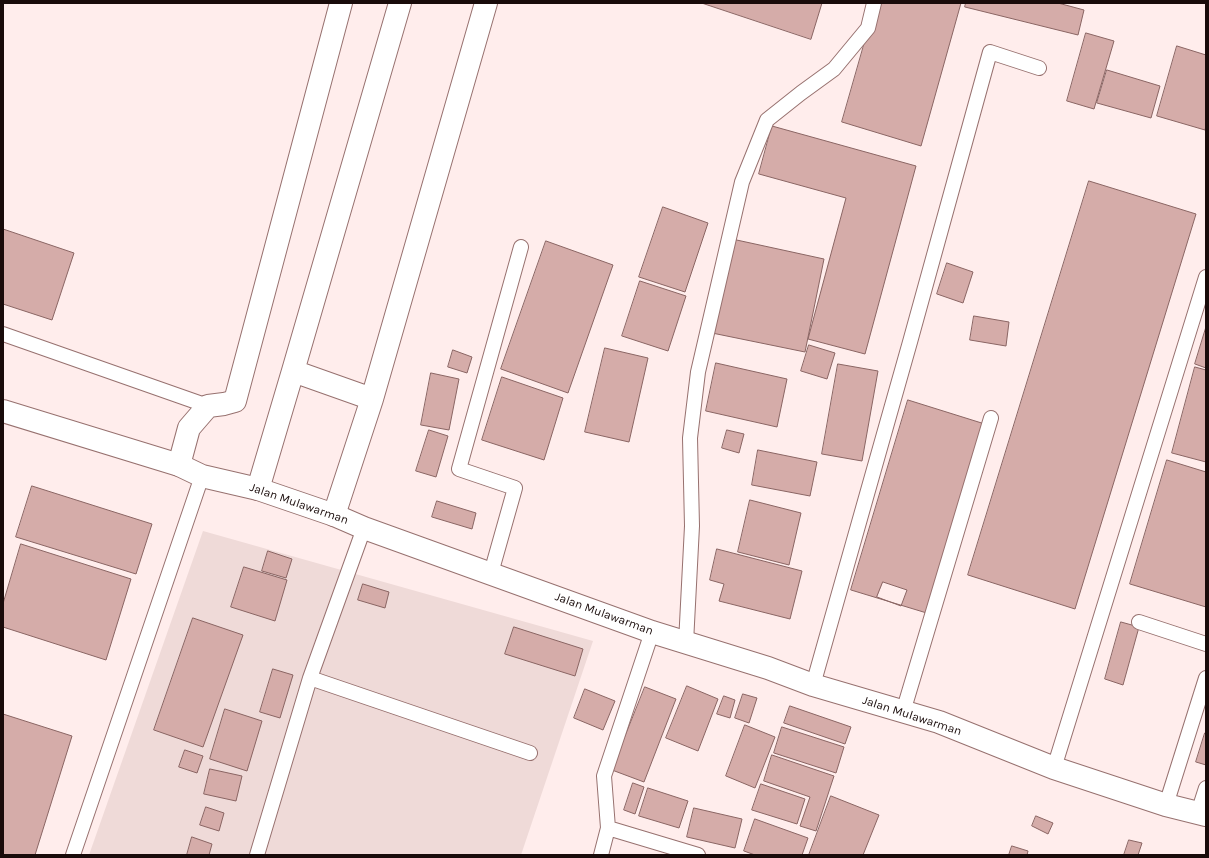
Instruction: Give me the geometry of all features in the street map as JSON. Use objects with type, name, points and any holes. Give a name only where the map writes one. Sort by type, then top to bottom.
[{"type":"main road","points":[[179,465],[189,428],[208,406],[235,401],[340,3]]},
{"type":"main road","points":[[258,489],[294,371],[400,3]]},
{"type":"main road","points":[[334,515],[372,399],[486,3]]},
{"type":"main road","points":[[294,371],[372,399]]},
{"type":"main road","name":"Jalan Mulawarman","points":[[3,411],[179,465],[202,476],[258,489],[334,515],[364,528],[652,632],[768,668],[813,685],[939,722],[1054,768],[1166,805],[1202,814]]},
{"type":"lane","points":[[686,643],[692,526],[690,438],[698,372],[742,182],[767,120],[800,93],[834,69],[868,28],[874,3]]},
{"type":"lane","points":[[813,685],[990,52],[1039,68]]},
{"type":"lane","points":[[491,573],[515,488],[459,469],[521,247]]},
{"type":"lane","points":[[1054,768],[1206,277]]},
{"type":"lane","points":[[3,334],[208,406]]},
{"type":"lane","points":[[903,712],[991,418]]},
{"type":"lane","points":[[73,855],[202,476]]},
{"type":"lane","points":[[257,855],[310,678],[364,528]]},
{"type":"lane","points":[[1138,622],[1206,644]]},
{"type":"lane","points":[[601,855],[608,828],[604,776],[652,632]]},
{"type":"lane","points":[[310,678],[530,753]]},
{"type":"lane","points":[[1166,805],[1206,678]]},
{"type":"lane","points":[[1202,814],[1206,788]]},
{"type":"lane","points":[[608,828],[698,855]]},
{"type":"shaded area","points":[[203,531],[593,641],[521,855],[89,855]]},
{"type":"building","points":[[702,3],[822,3],[811,39]]},
{"type":"building","points":[[876,3],[961,3],[921,146],[842,122]]},
{"type":"building","points":[[966,3],[1058,3],[1084,10],[1078,35],[965,7]]},
{"type":"building","points":[[1086,33],[1114,41],[1094,109],[1067,101]]},
{"type":"building","points":[[1177,46],[1206,55],[1205,130],[1157,116]]},
{"type":"building","points":[[1107,70],[1160,86],[1151,118],[1097,103]]},
{"type":"building","points":[[772,126],[916,166],[865,354],[808,339],[846,198],[759,174]]},
{"type":"building","points":[[1089,181],[1196,214],[1075,609],[968,575]]},
{"type":"building","points":[[663,207],[708,223],[685,292],[639,277]]},
{"type":"building","points":[[3,229],[74,253],[52,320],[3,304]]},
{"type":"building","points":[[732,239],[824,259],[805,352],[712,333]]},
{"type":"building","points":[[546,241],[613,265],[568,393],[501,369]]},
{"type":"building","points":[[947,263],[973,272],[963,303],[937,294]]},
{"type":"building","points":[[640,281],[686,296],[668,351],[622,336]]},
{"type":"building","points":[[974,316],[1009,322],[1006,346],[970,340]]},
{"type":"building","points":[[1206,327],[1206,368],[1195,364]]},
{"type":"building","points":[[809,345],[835,353],[827,379],[801,371]]},
{"type":"building","points":[[605,348],[648,358],[629,442],[585,432]]},
{"type":"building","points":[[453,350],[472,357],[467,373],[448,367]]},
{"type":"building","points":[[716,363],[787,379],[777,427],[706,411]]},
{"type":"building","points":[[838,364],[878,371],[862,461],[822,454]]},
{"type":"building","points":[[1195,367],[1206,370],[1206,462],[1172,453]]},
{"type":"building","points":[[431,373],[459,379],[449,430],[421,425]]},
{"type":"building","points":[[502,377],[563,398],[544,460],[482,440]]},
{"type":"building","points":[[908,400],[988,425],[930,614],[851,590]]},
{"type":"building","points":[[429,430],[448,436],[436,477],[416,471]]},
{"type":"building","points":[[727,430],[744,434],[739,453],[722,448]]},
{"type":"building","points":[[758,450],[817,462],[810,496],[752,485]]},
{"type":"building","points":[[1167,460],[1206,472],[1206,607],[1130,584]]},
{"type":"building","points":[[32,486],[152,524],[136,574],[16,537]]},
{"type":"building","points":[[750,500],[801,513],[789,565],[738,552]]},
{"type":"building","points":[[437,501],[476,513],[472,529],[432,517]]},
{"type":"building","points":[[21,544],[131,579],[106,660],[3,627],[3,604]]},
{"type":"building","points":[[717,549],[802,571],[790,619],[719,601],[724,584],[710,580]]},
{"type":"building","points":[[268,551],[292,559],[286,578],[262,571]]},
{"type":"building","points":[[244,567],[287,580],[275,621],[231,607]]},
{"type":"building","points":[[883,582],[907,590],[901,606],[877,597]]},
{"type":"building","points":[[363,584],[389,592],[385,608],[358,600]]},
{"type":"building","points":[[193,618],[243,635],[203,747],[154,730]]},
{"type":"building","points":[[1121,622],[1139,627],[1123,685],[1105,679]]},
{"type":"building","points":[[514,627],[583,649],[575,676],[505,654]]},
{"type":"building","points":[[273,669],[293,675],[280,718],[260,712]]},
{"type":"building","points":[[687,686],[718,699],[698,751],[666,738]]},
{"type":"building","points":[[645,687],[676,699],[644,782],[612,770]]},
{"type":"building","points":[[585,689],[615,701],[603,730],[574,718]]},
{"type":"building","points":[[743,694],[757,698],[749,723],[735,718]]},
{"type":"building","points":[[724,696],[735,700],[730,718],[717,714]]},
{"type":"building","points":[[790,706],[851,727],[845,744],[784,723]]},
{"type":"building","points":[[225,709],[262,721],[247,771],[210,759]]},
{"type":"building","points":[[3,714],[72,736],[35,855],[3,855]]},
{"type":"building","points":[[745,725],[775,737],[755,788],[726,776]]},
{"type":"building","points":[[782,727],[844,747],[836,773],[774,753]]},
{"type":"building","points":[[1206,733],[1206,765],[1196,762]]},
{"type":"building","points":[[185,750],[203,756],[197,773],[179,767]]},
{"type":"building","points":[[772,755],[834,776],[816,831],[800,826],[810,797],[764,781]]},
{"type":"building","points":[[210,769],[242,776],[236,801],[204,794]]},
{"type":"building","points":[[633,783],[644,787],[635,814],[624,810]]},
{"type":"building","points":[[761,784],[805,799],[797,824],[752,810]]},
{"type":"building","points":[[648,788],[688,801],[679,828],[639,816]]},
{"type":"building","points":[[831,796],[879,815],[863,855],[809,855]]},
{"type":"building","points":[[206,807],[224,813],[219,831],[200,825]]},
{"type":"building","points":[[694,808],[742,819],[735,848],[687,837]]},
{"type":"building","points":[[1036,816],[1053,823],[1048,834],[1032,826]]},
{"type":"building","points":[[755,819],[808,838],[802,855],[755,855],[744,851]]},
{"type":"building","points":[[192,837],[212,844],[209,855],[187,855]]},
{"type":"building","points":[[1129,840],[1142,843],[1138,855],[1124,855]]},
{"type":"building","points":[[1012,846],[1028,851],[1027,855],[1009,855]]}]
